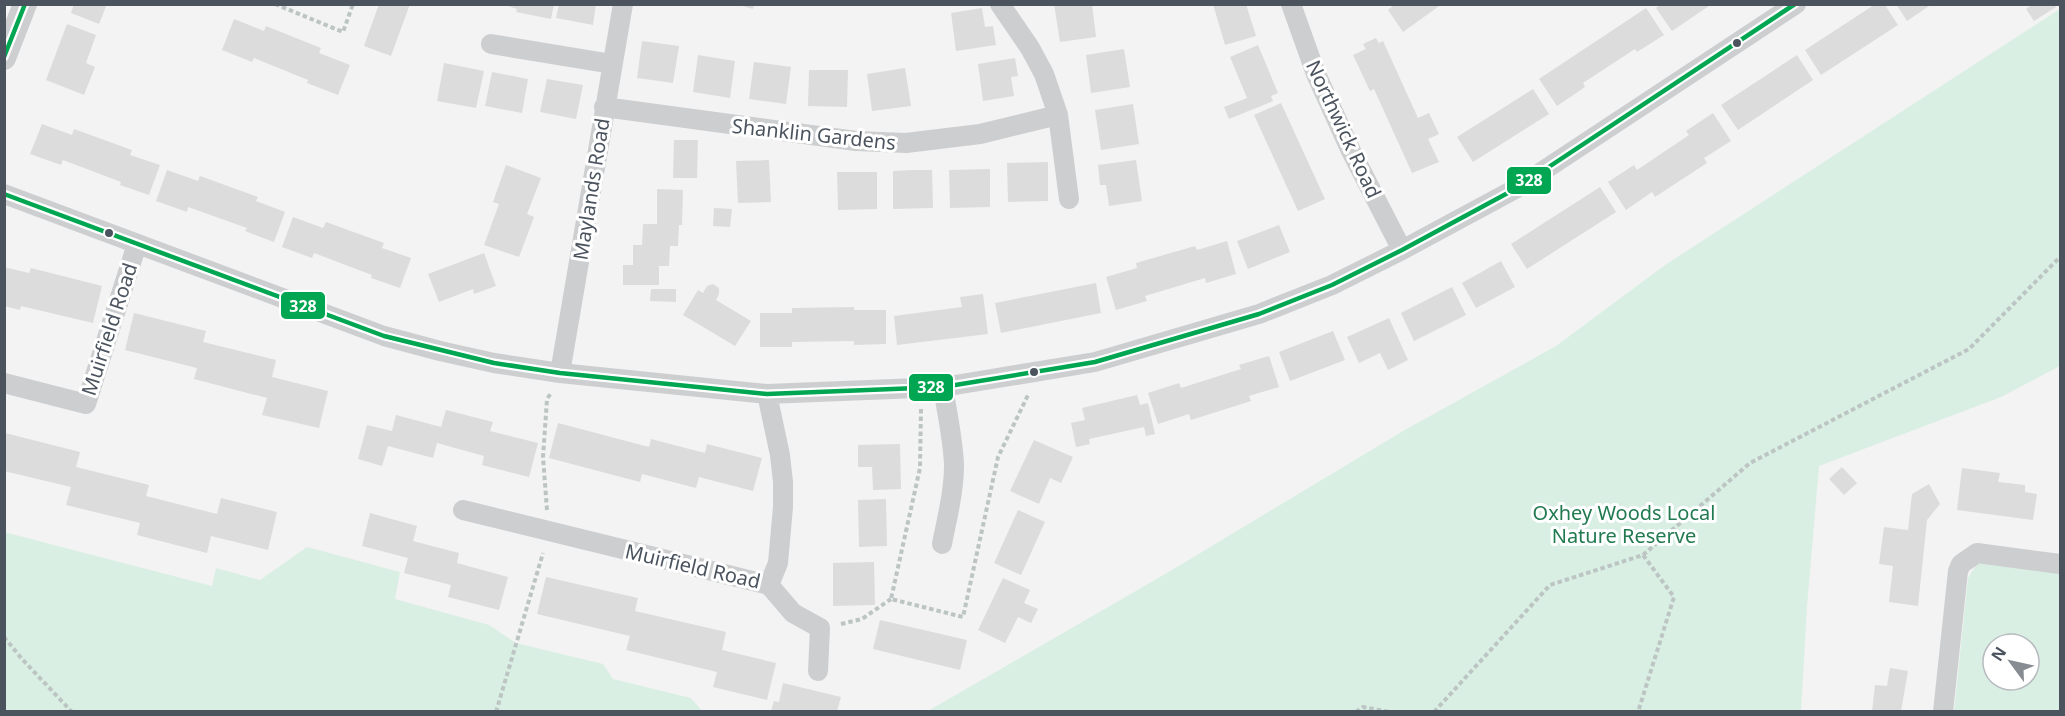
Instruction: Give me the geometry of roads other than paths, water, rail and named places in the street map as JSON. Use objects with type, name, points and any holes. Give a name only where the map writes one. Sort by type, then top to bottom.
[{"type":"street","points":[[4,58],[25,4]]},
{"type":"street","name":"Maylands Road","points":[[560,373],[623,4]]},
{"type":"street","points":[[1000,4],[1030,48],[1044,74],[1058,116],[1069,199]]},
{"type":"street","name":"Northwick Road","points":[[1291,4],[1320,83],[1351,151],[1402,250]]},
{"type":"street","name":"Muirfield Road","points":[[4,194],[384,336],[494,363],[560,373],[767,394],[943,387],[1095,362],[1259,314],[1332,285],[1518,188],[1796,4]]},
{"type":"street","points":[[491,44],[612,64]]},
{"type":"street","name":"Shanklin Gardens","points":[[604,107],[845,139],[906,143],[981,134],[1058,116]]},
{"type":"street","name":"Muirfield Road","points":[[4,383],[86,404],[137,244]]},
{"type":"street","points":[[942,544],[952,492],[954,466],[943,387]]},
{"type":"street","name":"Muirfield Road","points":[[463,510],[769,585],[778,563],[783,482],[780,455],[767,394]]},
{"type":"street","points":[[1942,711],[1958,571],[1961,564],[1977,553],[2061,564]]},
{"type":"street","points":[[769,585],[793,613],[820,628],[818,671]]},
{"type":"park label","name":"Oxhey Woods Local Nature Reserve","points":[[1624,524]]}]
